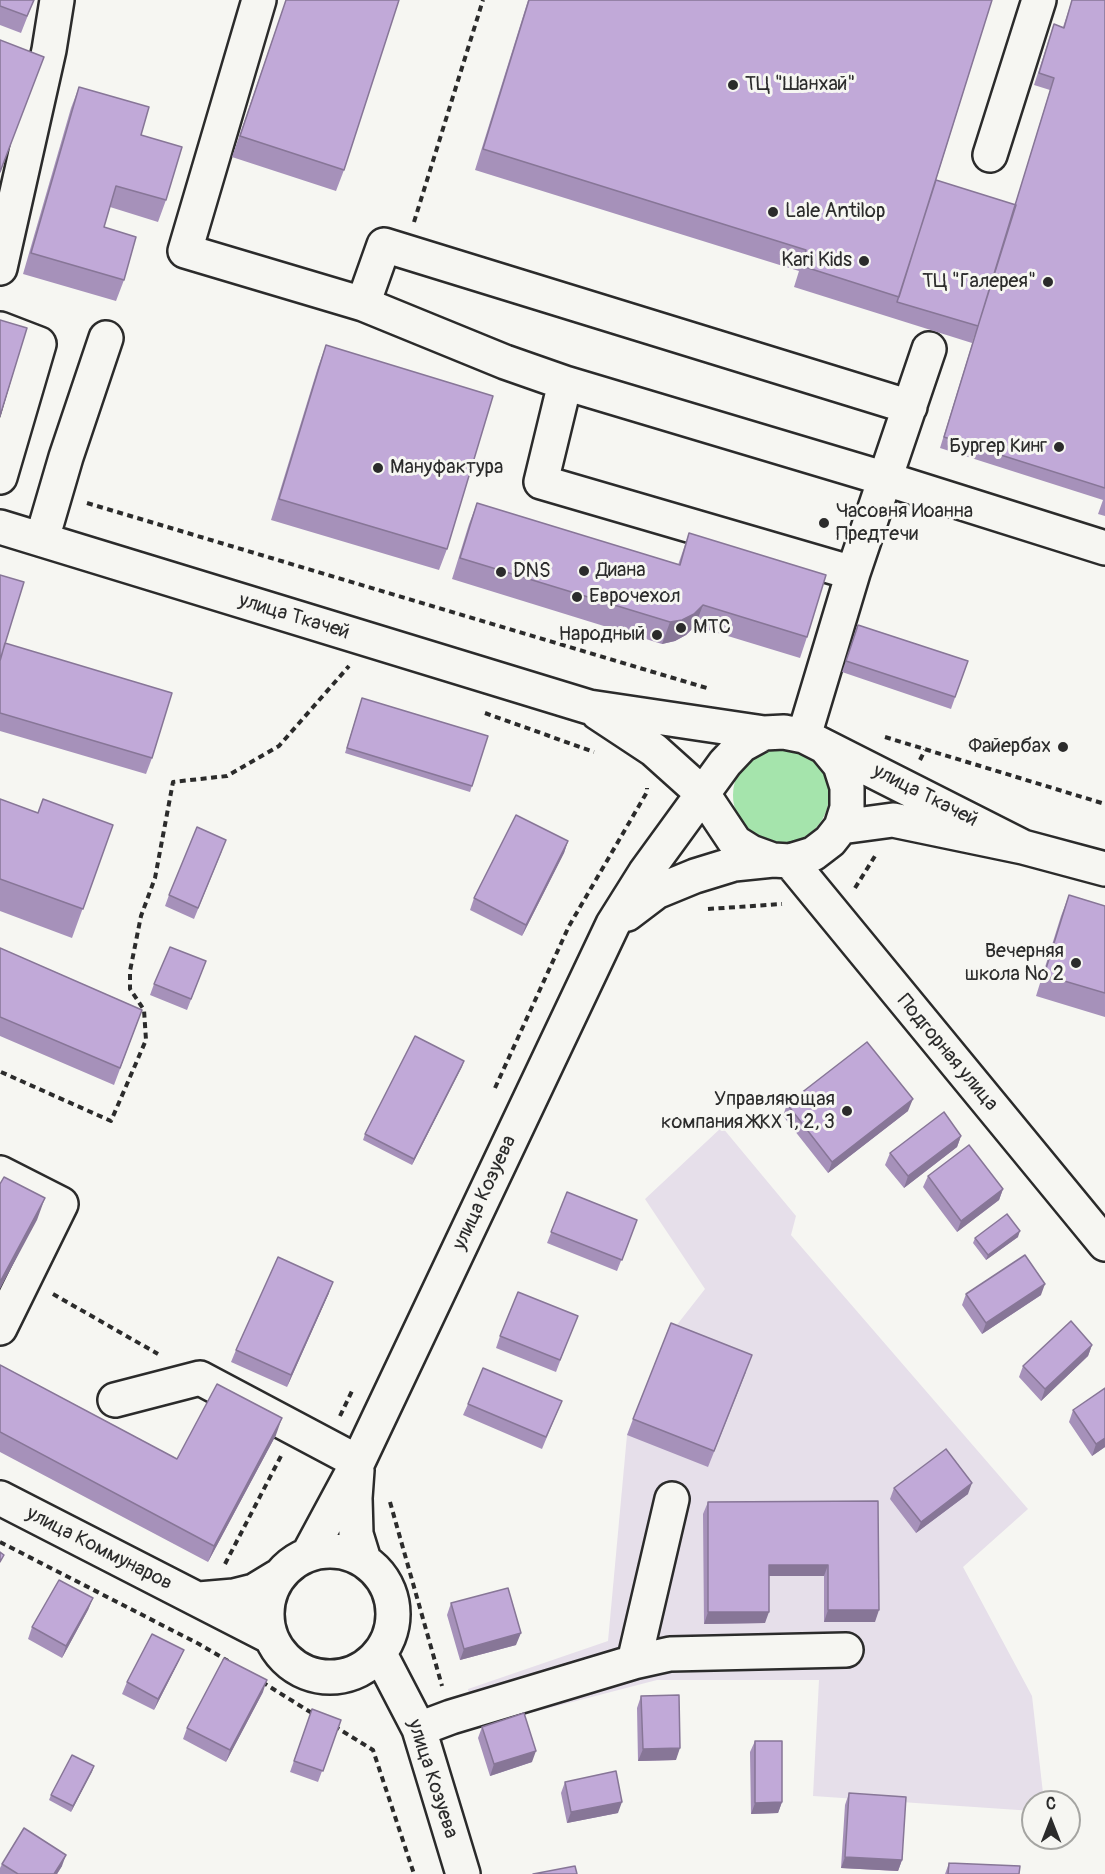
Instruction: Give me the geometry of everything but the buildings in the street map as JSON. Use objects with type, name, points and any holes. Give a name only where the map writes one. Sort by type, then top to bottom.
[{"type":"street","points":[[0,268],[49,50],[57,0]]},
{"type":"street","points":[[259,0],[185,251],[363,304],[505,362],[565,383],[886,479],[1105,548]]},
{"type":"street","points":[[990,155],[1039,0]]},
{"type":"street","points":[[363,304],[384,245],[910,407]]},
{"type":"street","points":[[0,329],[39,344],[0,477]]},
{"type":"street","points":[[42,540],[66,457],[106,338]]},
{"type":"street","points":[[815,742],[853,573],[929,349]]},
{"type":"street","points":[[565,383],[541,482],[853,573]]},
{"type":"street","name":"улица Ткачей","points":[[0,527],[589,706],[764,733]]},
{"type":"street","name":"улица Ткачей","points":[[589,706],[654,750],[703,794],[724,827]]},
{"type":"street","points":[[784,732],[815,742],[840,765],[847,787],[847,808],[841,827],[830,841],[813,854],[781,861],[751,852],[735,842],[724,827],[718,806],[718,786],[725,763],[742,745],[764,733],[784,732]]},
{"type":"street","name":"улица Ткачей","points":[[815,742],[1023,847]]},
{"type":"street","name":"улица Козуева","points":[[309,1553],[358,1461],[613,924],[645,873],[725,763]]},
{"type":"street","name":"улица Ткачей","points":[[841,827],[893,820],[1023,847],[1105,869]]},
{"type":"street","name":"улица Козуева","points":[[613,924],[656,892],[695,876],[734,864],[781,861]]},
{"type":"street","name":"Подгорная улица","points":[[781,861],[831,913],[1105,1244]]},
{"type":"street","points":[[0,1173],[61,1204],[0,1328]]},
{"type":"street","points":[[116,1400],[200,1378],[358,1461]]},
{"type":"street","name":"улица Козуева","points":[[358,1461],[355,1498],[356,1534],[364,1560]]},
{"type":"street","name":"улица Коммунаров","points":[[0,1498],[269,1636]]},
{"type":"street","points":[[634,1662],[672,1499]]},
{"type":"street","name":"улица Козуева","points":[[309,1553],[330,1550],[347,1552],[364,1560],[380,1574],[391,1594],[394,1616],[390,1637],[380,1654],[418,1729],[463,1874]]},
{"type":"street","points":[[199,1599],[234,1596],[254,1591],[277,1577],[290,1563],[309,1553]]},
{"type":"street","points":[[277,1577],[266,1606],[269,1636],[284,1659],[308,1674],[335,1678],[361,1670],[380,1654]]},
{"type":"street","points":[[418,1729],[634,1662],[670,1654],[846,1650]]},
{"type":"path","points":[[405,251],[483,0]]},
{"type":"path","points":[[57,494],[721,692]]},
{"type":"path","points":[[1,1072],[111,1121],[146,1040],[144,1010],[130,989],[130,971],[141,916],[155,878],[173,782],[227,776],[279,746],[351,663]]},
{"type":"path","points":[[880,736],[1105,804]]},
{"type":"path","points":[[908,787],[925,750]]},
{"type":"path","points":[[495,1089],[569,926],[647,792],[646,781]]},
{"type":"path","points":[[831,913],[851,895],[885,838],[893,820]]},
{"type":"path","points":[[704,909],[784,904],[790,906]]},
{"type":"path","points":[[25,1278],[200,1378]]},
{"type":"path","points":[[325,1445],[357,1381]]},
{"type":"path","points":[[224,1567],[286,1448]]},
{"type":"path","points":[[389,1494],[451,1718]]},
{"type":"path","points":[[0,1542],[230,1662]]},
{"type":"path","points":[[260,1681],[322,1719]]},
{"type":"path","points":[[332,1725],[373,1750],[414,1874]]},
{"type":"shaded area","points":[[722,1127],[796,1216],[791,1235],[1028,1509],[963,1567],[1032,1696],[1043,1790],[1021,1790],[1021,1810],[813,1796],[819,1680],[657,1680],[476,1727],[468,1689],[608,1641],[627,1435],[665,1340],[705,1289],[645,1199]]},
{"type":"green space","points":[[781,747],[799,750],[815,761],[826,777],[829,795],[826,813],[815,829],[799,840],[781,843],[763,840],[747,829],[736,813],[733,795],[736,777],[747,761],[763,750]]},
{"type":"place","name":"ТЦ \"Шанхай\"","points":[[733,85]]},
{"type":"place","name":"Lale Antilop","points":[[773,212]]},
{"type":"place","name":"Kari Kids","points":[[864,261]]},
{"type":"place","name":"ТЦ \"Галерея\"","points":[[1048,282]]},
{"type":"place","name":"Бургер Кинг","points":[[1059,447]]},
{"type":"place","name":"Мануфактура","points":[[378,468]]},
{"type":"place","name":"Часовня Иоанна Предтечи","points":[[824,523]]},
{"type":"place","name":"Диана","points":[[584,571]]},
{"type":"place","name":"DNS","points":[[501,572]]},
{"type":"place","name":"Еврочехол","points":[[577,597]]},
{"type":"place","name":"МТС","points":[[681,628]]},
{"type":"place","name":"Народный","points":[[657,635]]},
{"type":"place","name":"Файербах","points":[[1063,747]]},
{"type":"place","name":"Вечерняя школа № 2","points":[[1076,963]]},
{"type":"place","name":"Управляющая компания ЖКХ 1, 2, 3","points":[[847,1111]]}]
